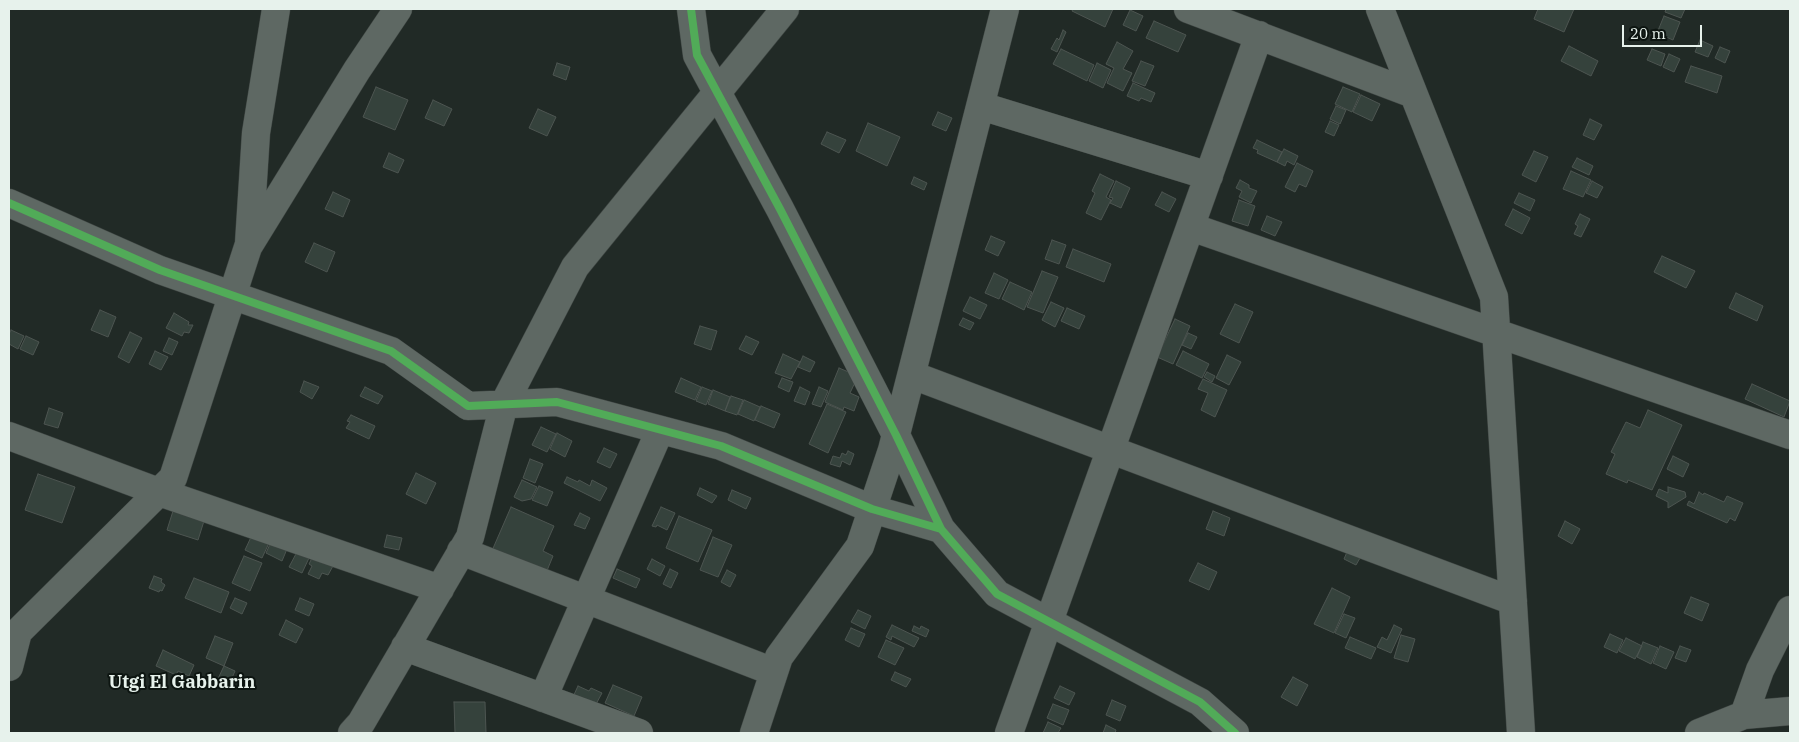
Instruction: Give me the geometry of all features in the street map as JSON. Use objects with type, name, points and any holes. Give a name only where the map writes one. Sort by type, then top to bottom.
[{"type":"street","points":[[9,667],[14,634],[173,478],[248,246],[256,133],[276,9]]},
{"type":"street","points":[[248,246],[357,70],[398,9]]},
{"type":"street","points":[[691,9],[697,55],[780,209],[896,435],[941,529],[997,594],[1200,702],[1235,733]]},
{"type":"street","points":[[352,733],[361,723],[470,537],[504,404],[575,267],[786,9]]},
{"type":"street","points":[[754,733],[778,657],[860,546],[896,435],[1005,9]]},
{"type":"street","points":[[1188,9],[1414,94]]},
{"type":"street","points":[[1380,9],[1494,297],[1521,733]]},
{"type":"street","points":[[1009,733],[1259,35]]},
{"type":"street","points":[[981,106],[1209,176]]},
{"type":"street","points":[[9,203],[160,270],[391,351],[468,406],[557,402],[721,446],[872,509],[941,529]]},
{"type":"street","points":[[1191,227],[1790,435]]},
{"type":"street","points":[[912,374],[1513,601]]},
{"type":"street","points":[[543,698],[660,430]]},
{"type":"street","points":[[9,436],[159,492],[440,589]]},
{"type":"street","points":[[462,552],[774,672]]},
{"type":"street","points":[[1744,715],[1760,670],[1790,610]]},
{"type":"street","points":[[406,647],[639,733]]},
{"type":"street","points":[[1699,733],[1744,715],[1790,712]]},
{"type":"street","points":[[1775,733],[1790,712]]},
{"type":"building","points":[[1073,9],[1113,9],[1105,27],[1072,11]]},
{"type":"building","points":[[1538,9],[1574,9],[1564,32],[1534,19]]},
{"type":"building","points":[[1666,9],[1685,9],[1681,18],[1665,12]]},
{"type":"building","points":[[1130,10],[1143,16],[1136,31],[1123,25]]},
{"type":"building","points":[[1664,16],[1680,22],[1673,40],[1657,33]]},
{"type":"building","points":[[1154,21],[1186,35],[1178,52],[1146,38]]},
{"type":"building","points":[[1063,30],[1066,32],[1057,52],[1051,49],[1057,38],[1059,40]]},
{"type":"building","points":[[1700,40],[1713,46],[1708,57],[1695,52]]},
{"type":"building","points":[[1117,42],[1133,51],[1123,69],[1132,73],[1123,91],[1107,83],[1114,68],[1106,64]]},
{"type":"building","points":[[1569,46],[1598,61],[1591,76],[1561,61]]},
{"type":"building","points":[[1720,47],[1730,51],[1725,63],[1715,58]]},
{"type":"building","points":[[1061,49],[1094,65],[1087,81],[1053,64]]},
{"type":"building","points":[[1652,49],[1665,54],[1661,66],[1647,60]]},
{"type":"building","points":[[1669,54],[1680,59],[1674,72],[1663,67]]},
{"type":"building","points":[[1141,61],[1154,66],[1145,86],[1132,81]]},
{"type":"building","points":[[557,63],[570,67],[566,80],[553,75]]},
{"type":"building","points":[[1097,63],[1111,70],[1103,88],[1089,81]]},
{"type":"building","points":[[1691,66],[1722,76],[1717,93],[1685,82]]},
{"type":"building","points":[[1133,83],[1155,93],[1151,102],[1141,98],[1139,101],[1127,96]]},
{"type":"building","points":[[376,87],[408,100],[395,130],[363,117]]},
{"type":"building","points":[[1343,87],[1360,94],[1352,112],[1335,104]]},
{"type":"building","points":[[1361,95],[1380,104],[1372,121],[1353,112]]},
{"type":"building","points":[[433,100],[452,109],[444,126],[425,118]]},
{"type":"building","points":[[1336,106],[1346,110],[1340,124],[1330,119]]},
{"type":"building","points":[[538,109],[556,117],[547,136],[529,128]]},
{"type":"building","points":[[938,112],[952,118],[946,131],[932,125]]},
{"type":"building","points":[[1590,119],[1602,125],[1594,140],[1583,135]]},
{"type":"building","points":[[1330,121],[1339,125],[1334,136],[1325,132]]},
{"type":"building","points":[[868,123],[900,137],[887,166],[856,151]]},
{"type":"building","points":[[827,132],[846,140],[839,153],[821,144]]},
{"type":"building","points":[[1257,140],[1282,152],[1277,162],[1257,153],[1258,150],[1253,148]]},
{"type":"building","points":[[1284,149],[1298,156],[1294,165],[1287,161],[1285,166],[1277,162]]},
{"type":"building","points":[[1534,151],[1548,157],[1536,182],[1522,175]]},
{"type":"building","points":[[389,153],[404,160],[398,173],[383,167]]},
{"type":"building","points":[[1577,158],[1593,166],[1589,175],[1572,167]]},
{"type":"building","points":[[1297,163],[1313,171],[1306,187],[1299,184],[1295,192],[1285,187]]},
{"type":"building","points":[[1571,171],[1591,180],[1583,197],[1563,189]]},
{"type":"building","points":[[1100,174],[1114,181],[1106,197],[1111,200],[1101,220],[1086,213],[1095,193],[1092,191]]},
{"type":"building","points":[[914,177],[927,183],[924,190],[911,184]]},
{"type":"building","points":[[1240,180],[1249,185],[1249,188],[1257,191],[1251,203],[1239,197],[1242,191],[1236,188]]},
{"type":"building","points":[[1116,181],[1130,188],[1121,208],[1110,203],[1113,198],[1109,197]]},
{"type":"building","points":[[1592,181],[1603,187],[1597,198],[1586,193]]},
{"type":"building","points":[[333,192],[350,200],[343,217],[325,209]]},
{"type":"building","points":[[1162,192],[1176,199],[1169,212],[1155,205]]},
{"type":"building","points":[[1519,193],[1535,200],[1530,211],[1514,203]]},
{"type":"building","points":[[1239,200],[1255,206],[1248,226],[1232,221]]},
{"type":"building","points":[[1513,209],[1530,218],[1522,234],[1505,225]]},
{"type":"building","points":[[1580,214],[1590,219],[1581,237],[1574,234],[1578,226],[1575,224]]},
{"type":"building","points":[[1267,216],[1282,222],[1275,236],[1261,230]]},
{"type":"building","points":[[991,236],[1005,242],[998,256],[985,250]]},
{"type":"building","points":[[1052,240],[1066,245],[1059,264],[1045,259]]},
{"type":"building","points":[[314,243],[335,252],[327,272],[305,262]]},
{"type":"building","points":[[1073,249],[1111,264],[1104,282],[1066,267]]},
{"type":"building","points":[[1662,256],[1695,271],[1686,288],[1654,272]]},
{"type":"building","points":[[1042,271],[1058,277],[1043,313],[1027,307]]},
{"type":"building","points":[[994,273],[1008,280],[999,299],[985,293]]},
{"type":"building","points":[[1010,282],[1032,292],[1024,310],[1002,299]]},
{"type":"building","points":[[1736,293],[1763,306],[1757,321],[1729,308]]},
{"type":"building","points":[[970,297],[987,305],[980,319],[963,311]]},
{"type":"building","points":[[1051,302],[1064,308],[1055,327],[1042,320]]},
{"type":"building","points":[[1235,304],[1253,312],[1239,343],[1220,334]]},
{"type":"building","points":[[1067,308],[1085,316],[1079,329],[1061,321]]},
{"type":"building","points":[[100,310],[116,317],[108,337],[91,330]]},
{"type":"building","points":[[174,313],[189,322],[188,325],[193,325],[189,333],[184,332],[182,336],[166,328]]},
{"type":"building","points":[[963,318],[974,323],[970,330],[959,325]]},
{"type":"building","points":[[1175,319],[1190,326],[1173,364],[1157,357]]},
{"type":"building","points":[[700,326],[717,331],[711,350],[694,344]]},
{"type":"building","points":[[11,330],[24,336],[18,349],[9,344]]},
{"type":"building","points":[[130,332],[142,338],[129,363],[118,357]]},
{"type":"building","points":[[1188,333],[1197,337],[1191,349],[1182,345]]},
{"type":"building","points":[[26,336],[39,342],[33,355],[20,349]]},
{"type":"building","points":[[746,336],[759,342],[752,355],[739,349]]},
{"type":"building","points":[[169,338],[178,342],[172,355],[163,351]]},
{"type":"building","points":[[155,351],[168,357],[161,370],[149,364]]},
{"type":"building","points":[[1183,351],[1209,364],[1202,378],[1176,365]]},
{"type":"building","points":[[783,354],[800,362],[791,379],[775,373]]},
{"type":"building","points":[[1227,355],[1241,362],[1229,385],[1216,378]]},
{"type":"building","points":[[803,356],[815,362],[810,372],[798,367]]},
{"type":"building","points":[[839,368],[858,376],[850,393],[859,397],[854,411],[844,407],[843,410],[825,402]]},
{"type":"building","points":[[1207,372],[1215,376],[1212,382],[1204,377]]},
{"type":"building","points":[[681,378],[701,387],[695,400],[675,392]]},
{"type":"building","points":[[782,378],[793,382],[789,392],[778,387]]},
{"type":"building","points":[[1203,379],[1227,390],[1215,417],[1201,410],[1208,393],[1198,389]]},
{"type":"building","points":[[304,381],[319,387],[312,399],[300,392]]},
{"type":"building","points":[[1752,384],[1790,401],[1784,417],[1745,399]]},
{"type":"building","points":[[365,387],[383,396],[378,404],[360,396]]},
{"type":"building","points":[[702,387],[712,391],[706,405],[696,401]]},
{"type":"building","points":[[800,387],[810,392],[805,405],[794,401]]},
{"type":"building","points":[[819,387],[828,391],[821,407],[812,404]]},
{"type":"building","points":[[713,390],[730,397],[725,411],[708,404]]},
{"type":"building","points":[[731,396],[743,400],[737,415],[725,411]]},
{"type":"building","points":[[744,400],[760,407],[754,421],[738,414]]},
{"type":"building","points":[[827,404],[846,412],[828,453],[809,444]]},
{"type":"building","points":[[761,406],[780,414],[774,428],[755,420]]},
{"type":"building","points":[[49,408],[63,413],[58,428],[44,424]]},
{"type":"building","points":[[1648,410],[1682,425],[1652,490],[1628,480],[1627,483],[1606,474],[1615,454],[1611,452],[1626,422],[1640,428]]},
{"type":"building","points":[[351,415],[375,426],[369,439],[346,428],[350,422],[347,421]]},
{"type":"building","points":[[541,427],[556,434],[547,452],[532,445]]},
{"type":"building","points":[[557,433],[572,441],[565,457],[550,449]]},
{"type":"building","points":[[604,448],[617,454],[610,468],[597,462]]},
{"type":"building","points":[[848,451],[854,454],[850,465],[842,461],[840,467],[830,464],[833,456],[840,458],[842,453],[846,455]]},
{"type":"building","points":[[1673,456],[1689,464],[1683,477],[1667,469]]},
{"type":"building","points":[[530,459],[543,464],[535,483],[523,478]]},
{"type":"building","points":[[416,473],[436,483],[426,504],[406,494]]},
{"type":"building","points":[[38,474],[75,487],[62,523],[25,510]]},
{"type":"building","points":[[567,477],[578,482],[579,480],[590,486],[592,480],[607,488],[600,501],[564,483]]},
{"type":"building","points":[[522,480],[537,487],[531,499],[522,501],[514,497]]},
{"type":"building","points":[[539,486],[553,492],[547,506],[532,500]]},
{"type":"building","points":[[1668,487],[1685,492],[1686,497],[1668,508],[1668,502],[1656,496],[1659,489],[1668,493]]},
{"type":"building","points":[[700,488],[717,496],[712,503],[697,495]]},
{"type":"building","points":[[732,490],[751,498],[746,509],[728,500]]},
{"type":"building","points":[[1699,492],[1724,502],[1727,496],[1743,503],[1735,521],[1730,518],[1727,523],[1687,505],[1689,501],[1694,504]]},
{"type":"building","points":[[511,507],[554,526],[543,551],[553,556],[546,573],[491,553]]},
{"type":"building","points":[[661,507],[675,513],[667,530],[657,525],[656,527],[652,526]]},
{"type":"building","points":[[173,511],[204,521],[198,540],[167,530]]},
{"type":"building","points":[[1213,511],[1230,518],[1224,536],[1206,529]]},
{"type":"building","points":[[580,513],[590,518],[585,529],[574,525]]},
{"type":"building","points":[[679,516],[712,530],[698,562],[666,548]]},
{"type":"building","points":[[1565,521],[1580,529],[1572,544],[1558,536]]},
{"type":"building","points":[[252,535],[269,543],[262,558],[245,550]]},
{"type":"building","points":[[387,535],[402,538],[399,550],[384,547]]},
{"type":"building","points":[[713,537],[732,545],[718,577],[700,570]]},
{"type":"building","points":[[271,542],[287,549],[282,561],[266,553]]},
{"type":"building","points":[[297,552],[309,558],[302,573],[289,567]]},
{"type":"building","points":[[1347,552],[1360,558],[1356,565],[1344,559]]},
{"type":"building","points":[[244,556],[262,563],[250,591],[232,583]]},
{"type":"building","points":[[313,556],[333,566],[328,575],[322,573],[319,579],[308,574],[312,566],[309,564]]},
{"type":"building","points":[[652,559],[665,566],[660,576],[647,569]]},
{"type":"building","points":[[1198,563],[1217,572],[1209,590],[1189,581]]},
{"type":"building","points":[[617,569],[640,579],[636,588],[613,578]]},
{"type":"building","points":[[670,569],[678,573],[671,588],[663,584]]},
{"type":"building","points":[[727,570],[736,575],[730,587],[721,582]]},
{"type":"building","points":[[154,576],[162,579],[161,582],[165,585],[162,591],[160,590],[159,592],[149,588]]},
{"type":"building","points":[[194,578],[229,592],[221,613],[185,598]]},
{"type":"building","points":[[1332,588],[1350,597],[1334,633],[1314,624]]},
{"type":"building","points":[[1691,597],[1709,604],[1702,621],[1684,613]]},
{"type":"building","points":[[235,598],[247,603],[242,614],[230,608]]},
{"type":"building","points":[[300,598],[314,604],[309,616],[295,610]]},
{"type":"building","points":[[858,610],[871,616],[865,629],[851,622]]},
{"type":"building","points":[[1344,614],[1355,618],[1346,638],[1335,633]]},
{"type":"building","points":[[286,620],[303,629],[296,643],[279,635]]},
{"type":"building","points":[[892,625],[919,638],[914,647],[892,636],[891,640],[886,637]]},
{"type":"building","points":[[1394,625],[1402,629],[1391,653],[1377,647],[1382,637],[1387,640]]},
{"type":"building","points":[[914,626],[920,629],[921,626],[929,630],[926,637],[912,631]]},
{"type":"building","points":[[851,628],[865,634],[859,647],[845,640]]},
{"type":"building","points":[[1610,634],[1623,640],[1617,653],[1604,647]]},
{"type":"building","points":[[1401,635],[1415,639],[1408,662],[1394,658]]},
{"type":"building","points":[[215,636],[233,643],[224,666],[206,658]]},
{"type":"building","points":[[1350,637],[1376,648],[1371,659],[1345,648]]},
{"type":"building","points":[[1626,638],[1642,646],[1635,659],[1619,651]]},
{"type":"building","points":[[886,640],[904,648],[895,665],[878,657]]},
{"type":"building","points":[[1643,642],[1658,648],[1651,664],[1637,657]]},
{"type":"building","points":[[1660,646],[1674,652],[1666,669],[1653,663]]},
{"type":"building","points":[[1680,646],[1691,650],[1686,662],[1675,658]]},
{"type":"building","points":[[163,650],[194,665],[189,676],[178,671],[176,675],[156,666]]},
{"type":"building","points":[[224,666],[235,671],[231,680],[226,678],[222,686],[216,683]]},
{"type":"building","points":[[895,672],[911,679],[906,687],[891,680]]},
{"type":"building","points":[[1293,677],[1308,685],[1297,706],[1281,697]]},
{"type":"building","points":[[613,685],[642,697],[634,716],[605,703]]},
{"type":"building","points":[[578,686],[589,691],[591,688],[602,693],[595,706],[572,699]]},
{"type":"building","points":[[1060,686],[1075,693],[1069,705],[1054,698]]},
{"type":"building","points":[[1112,700],[1126,706],[1120,721],[1106,715]]},
{"type":"building","points":[[454,702],[485,702],[486,733],[455,733]]},
{"type":"building","points":[[1053,704],[1069,710],[1063,725],[1047,718]]},
{"type":"building","points":[[1048,722],[1061,728],[1058,733],[1043,733]]},
{"type":"building","points":[[1106,725],[1116,730],[1115,733],[1103,733]]},
{"type":"cycle path","points":[[691,9],[697,55],[780,209],[896,435],[941,529],[997,594],[1200,702],[1235,733]]},
{"type":"cycle path","points":[[9,203],[160,270],[391,351],[468,406],[557,402],[721,446],[872,509],[941,529]]},
{"type":"district","name":"Utgi El Gabbarin","points":[[182,683]]}]
